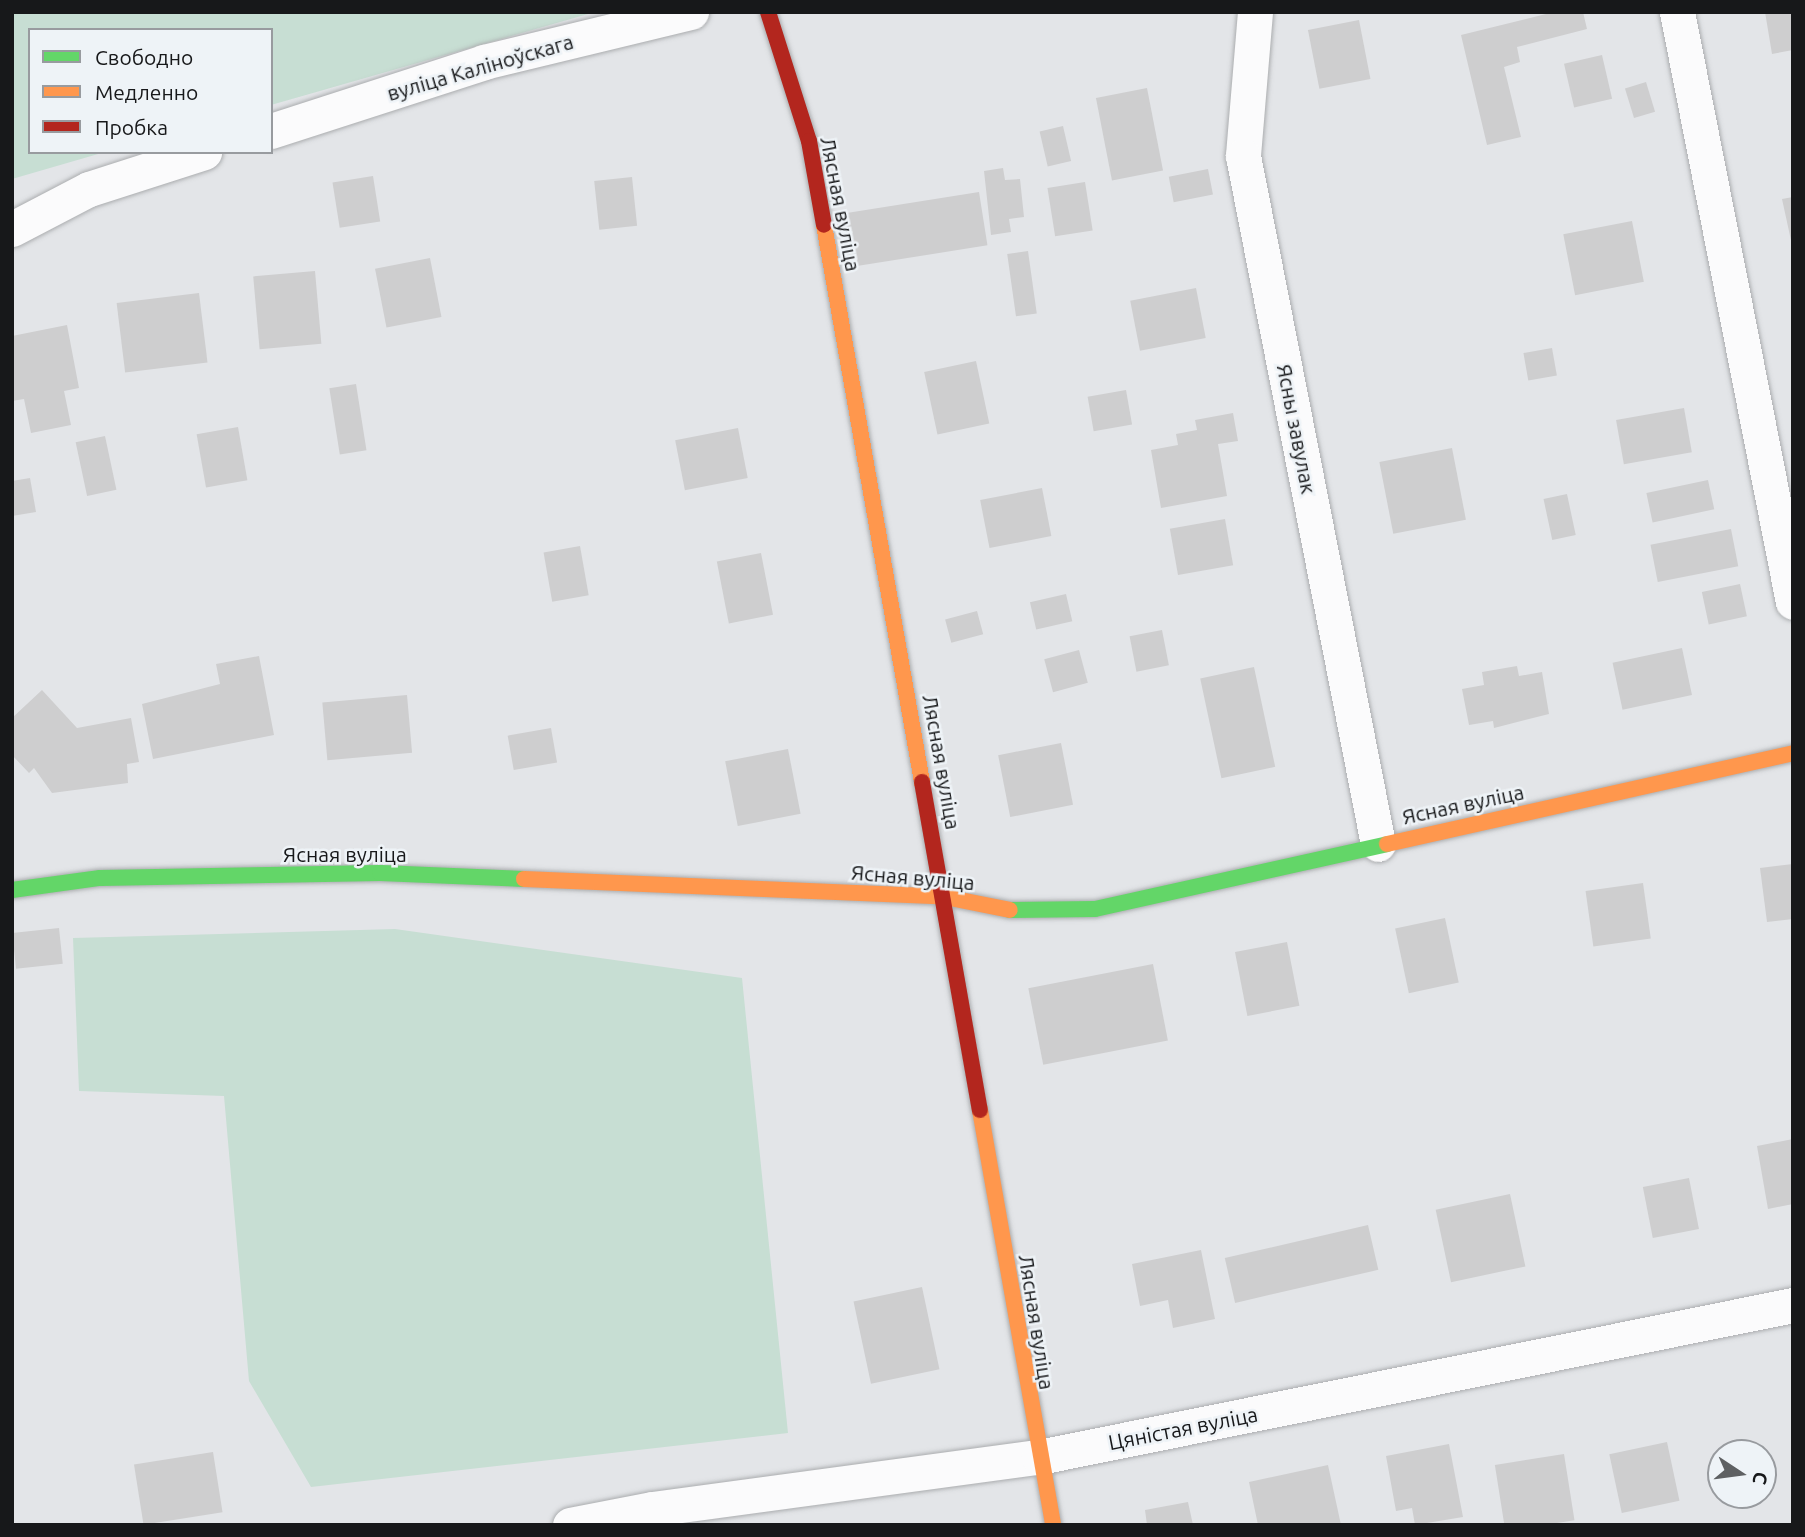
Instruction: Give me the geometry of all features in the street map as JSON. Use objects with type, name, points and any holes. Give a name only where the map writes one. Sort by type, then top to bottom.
[{"type":"street","name":"вуліца Каліноўскага","points":[[273,130],[484,62],[691,12]]},
{"type":"street","name":"Лясная вуліца","points":[[768,12],[809,141],[945,897],[1039,1457],[1053,1525]]},
{"type":"street","name":"Ясны завулак","points":[[1255,12],[1243,156],[1378,844]]},
{"type":"street","points":[[1678,12],[1793,602]]},
{"type":"street","points":[[12,229],[89,189],[198,154]]},
{"type":"street","name":"Ясная вуліца","points":[[12,890],[100,878],[380,873],[945,897],[1018,912],[1095,909],[1793,753]]},
{"type":"street","name":"Цяністая вуліца","points":[[570,1525],[652,1509],[1039,1457],[1793,1305]]},
{"type":"green space","points":[[12,12],[595,12],[273,104],[273,28],[28,28],[28,154],[98,154],[12,179]]},
{"type":"green space","points":[[395,929],[742,978],[788,1433],[311,1487],[249,1381],[224,1096],[79,1091],[73,938]]},
{"type":"building","points":[[1554,12],[1583,12],[1587,29],[1517,47],[1520,62],[1504,67],[1521,137],[1487,145],[1461,35]]},
{"type":"building","points":[[1765,12],[1793,12],[1793,50],[1772,54]]},
{"type":"building","points":[[1359,20],[1370,79],[1319,89],[1308,30]]},
{"type":"building","points":[[1602,55],[1612,99],[1574,108],[1564,64]]},
{"type":"building","points":[[1646,82],[1655,112],[1634,118],[1625,88]]},
{"type":"building","points":[[1147,88],[1163,170],[1112,180],[1096,98]]},
{"type":"building","points":[[1063,126],[1071,161],[1048,166],[1040,131]]},
{"type":"building","points":[[1003,168],[1005,180],[1020,179],[1024,217],[1009,219],[1011,232],[991,235],[984,171]]},
{"type":"building","points":[[1208,169],[1213,195],[1174,202],[1169,177]]},
{"type":"building","points":[[373,176],[380,221],[340,228],[333,182]]},
{"type":"building","points":[[632,177],[637,226],[599,230],[594,181]]},
{"type":"building","points":[[1085,182],[1093,230],[1055,236],[1047,188]]},
{"type":"building","points":[[979,192],[987,245],[844,268],[836,215]]},
{"type":"building","points":[[1793,197],[1793,245],[1792,245],[1782,199]]},
{"type":"building","points":[[1632,221],[1644,282],[1575,295],[1563,234]]},
{"type":"building","points":[[1028,251],[1037,313],[1016,316],[1007,254]]},
{"type":"building","points":[[430,258],[441,317],[386,328],[375,269]]},
{"type":"building","points":[[315,271],[321,344],[260,349],[253,276]]},
{"type":"building","points":[[1196,288],[1206,338],[1140,351],[1130,301]]},
{"type":"building","points":[[199,293],[208,362],[125,373],[117,303]]},
{"type":"building","points":[[67,325],[79,388],[64,391],[71,425],[31,433],[24,399],[12,401],[12,336]]},
{"type":"building","points":[[1552,348],[1557,376],[1528,381],[1523,353]]},
{"type":"building","points":[[976,361],[989,424],[937,435],[924,372]]},
{"type":"building","points":[[356,384],[366,450],[340,454],[329,388]]},
{"type":"building","points":[[1126,390],[1132,424],[1094,431],[1088,397]]},
{"type":"building","points":[[1684,408],[1692,452],[1624,464],[1616,420]]},
{"type":"building","points":[[1233,413],[1238,441],[1218,444],[1227,496],[1161,508],[1151,450],[1178,445],[1176,434],[1197,430],[1195,420]]},
{"type":"building","points":[[238,427],[247,480],[206,487],[197,434]]},
{"type":"building","points":[[738,428],[748,478],[685,490],[675,440]]},
{"type":"building","points":[[105,436],[116,490],[87,496],[76,442]]},
{"type":"building","points":[[1452,448],[1466,520],[1393,534],[1379,462]]},
{"type":"building","points":[[30,478],[36,512],[12,516],[12,481]]},
{"type":"building","points":[[1708,480],[1714,509],[1653,522],[1646,493]]},
{"type":"building","points":[[1042,488],[1051,536],[990,548],[980,500]]},
{"type":"building","points":[[1567,494],[1576,535],[1552,540],[1544,499]]},
{"type":"building","points":[[1225,519],[1233,565],[1178,575],[1170,529]]},
{"type":"building","points":[[1731,529],[1738,566],[1658,582],[1651,545]]},
{"type":"building","points":[[580,546],[589,595],[552,602],[544,552]]},
{"type":"building","points":[[761,553],[773,615],[729,623],[717,562]]},
{"type":"building","points":[[1740,584],[1747,616],[1709,624],[1702,592]]},
{"type":"building","points":[[1066,594],[1072,621],[1036,630],[1030,602]]},
{"type":"building","points":[[977,611],[983,634],[951,643],[945,620]]},
{"type":"building","points":[[1162,630],[1169,665],[1136,672],[1130,636]]},
{"type":"building","points":[[1682,648],[1692,695],[1623,710],[1613,663]]},
{"type":"building","points":[[1079,650],[1088,683],[1053,692],[1044,659]]},
{"type":"building","points":[[259,656],[274,735],[153,759],[142,704],[220,684],[216,664]]},
{"type":"building","points":[[1517,666],[1519,676],[1542,672],[1549,714],[1494,728],[1493,721],[1469,725],[1462,689],[1484,685],[1482,672]]},
{"type":"building","points":[[1254,667],[1275,767],[1221,778],[1200,678]]},
{"type":"building","points":[[42,690],[77,728],[131,718],[139,762],[127,764],[128,783],[52,793],[34,768],[29,773],[12,755],[12,718]]},
{"type":"building","points":[[407,695],[412,753],[327,760],[322,702]]},
{"type":"building","points":[[551,728],[557,762],[514,770],[508,736]]},
{"type":"building","points":[[1061,743],[1073,805],[1010,817],[998,755]]},
{"type":"building","points":[[788,749],[801,814],[738,826],[725,761]]},
{"type":"building","points":[[1793,864],[1793,919],[1767,922],[1760,868]]},
{"type":"building","points":[[1643,883],[1651,938],[1593,947],[1586,891]]},
{"type":"building","points":[[1445,918],[1459,983],[1409,993],[1395,929]]},
{"type":"building","points":[[59,928],[63,964],[16,969],[12,933]]},
{"type":"building","points":[[1287,942],[1299,1006],[1247,1016],[1235,952]]},
{"type":"building","points":[[1153,964],[1168,1041],[1043,1065],[1028,988]]},
{"type":"building","points":[[1793,1139],[1793,1204],[1768,1209],[1757,1146]]},
{"type":"building","points":[[1689,1178],[1699,1229],[1653,1238],[1643,1187]]},
{"type":"building","points":[[1510,1194],[1525,1266],[1451,1282],[1436,1210]]},
{"type":"building","points":[[1368,1225],[1378,1270],[1235,1303],[1225,1258]]},
{"type":"building","points":[[1201,1250],[1215,1319],[1173,1328],[1168,1300],[1140,1306],[1132,1264]]},
{"type":"building","points":[[922,1287],[939,1369],[871,1384],[854,1302]]},
{"type":"building","points":[[1667,1442],[1679,1501],[1622,1513],[1609,1454]]},
{"type":"building","points":[[1449,1444],[1463,1517],[1415,1525],[1412,1508],[1396,1511],[1386,1456]]},
{"type":"building","points":[[213,1452],[223,1512],[144,1525],[134,1465]]},
{"type":"building","points":[[1564,1454],[1574,1520],[1544,1525],[1504,1525],[1495,1465]]},
{"type":"building","points":[[1328,1465],[1341,1525],[1258,1525],[1249,1482]]},
{"type":"building","points":[[1188,1502],[1193,1525],[1147,1525],[1145,1510]]},
{"type":"traffic: fast","points":[[1010,910],[1095,909],[1387,844]]},
{"type":"traffic: fast","points":[[12,890],[100,878],[380,873],[524,879]]},
{"type":"traffic: slow","points":[[824,225],[922,782]]},
{"type":"traffic: slow","points":[[1387,844],[1793,753]]},
{"type":"traffic: slow","points":[[524,879],[945,897],[1010,910]]},
{"type":"traffic: slow","points":[[980,1110],[1053,1525]]},
{"type":"traffic: jam","points":[[768,12],[809,141],[824,225]]},
{"type":"traffic: jam","points":[[922,782],[980,1110]]}]
